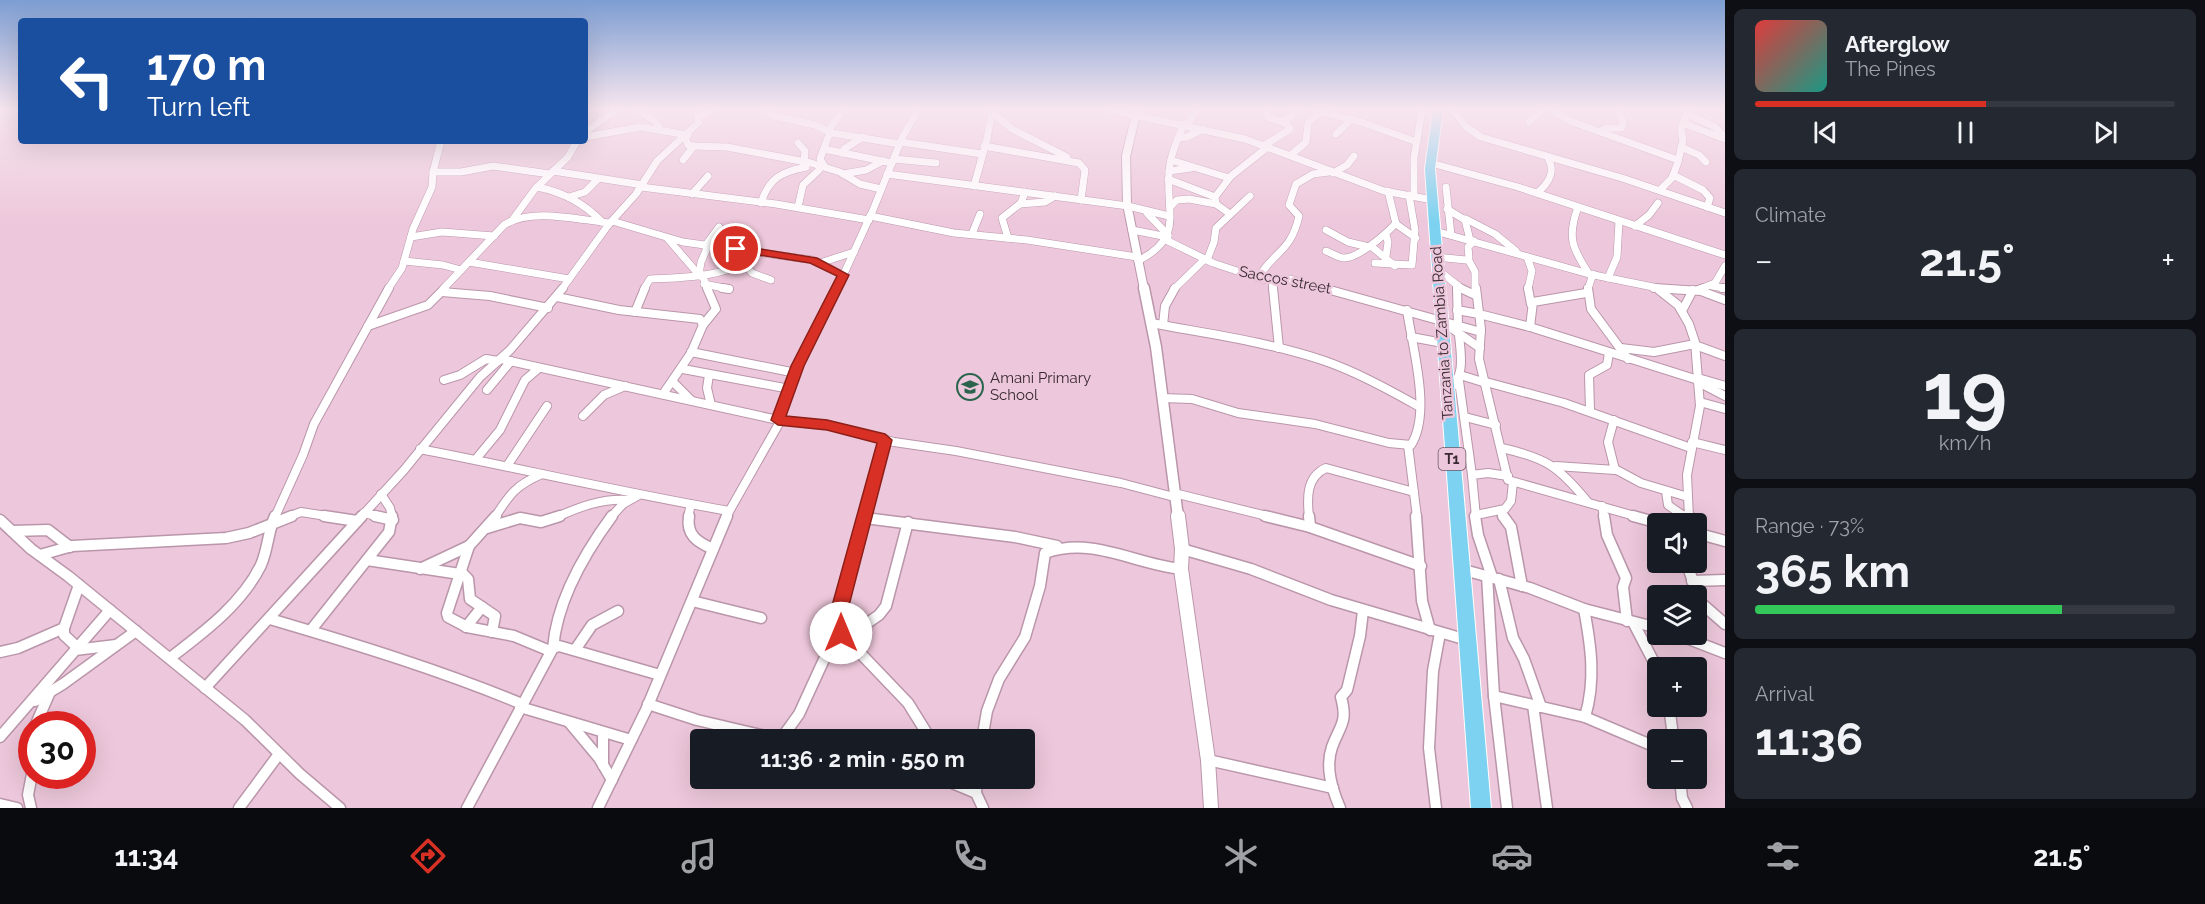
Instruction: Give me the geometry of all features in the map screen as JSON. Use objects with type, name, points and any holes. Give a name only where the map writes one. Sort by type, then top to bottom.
[{"type":"highway","name":"Tanzania to Zambia Road","points":[[1433,148],[1431,163],[1441,321],[1464,570],[1481,808]]},
{"type":"street","points":[[170,658],[221,617],[261,568],[271,536],[272,523],[303,455],[314,424],[404,261],[411,237],[432,187],[439,148]]},
{"type":"street","points":[[368,326],[420,309],[442,292],[513,219],[537,187],[568,157],[573,148]]},
{"type":"street","points":[[205,688],[381,494],[480,377],[548,308],[608,222],[619,213],[642,186],[657,161],[670,148]]},
{"type":"street","points":[[683,160],[693,148]]},
{"type":"street","points":[[731,148],[789,159],[822,169],[836,170],[851,180],[881,189]]},
{"type":"street","points":[[802,148],[805,151],[805,165]]},
{"type":"street","points":[[842,153],[845,148]]},
{"type":"street","points":[[598,808],[648,704],[729,511],[779,420],[796,373],[854,252],[898,148]]},
{"type":"street","points":[[935,148],[982,154]]},
{"type":"street","points":[[974,186],[984,148]]},
{"type":"street","points":[[996,148],[1072,160]]},
{"type":"street","points":[[1046,155],[1048,148]]},
{"type":"street","points":[[1052,148],[1083,166],[1085,170],[1081,200]]},
{"type":"street","points":[[1128,148],[1126,156],[1128,206],[1138,259],[1157,324],[1162,398],[1182,549],[1181,569],[1208,760],[1211,808]]},
{"type":"street","points":[[433,172],[461,172],[493,166],[552,172],[1138,259],[1153,255],[1163,247],[1168,237],[1168,179],[1175,148]]},
{"type":"street","points":[[1215,200],[1229,178],[1265,148]]},
{"type":"street","points":[[1272,148],[1331,173],[1388,191],[1433,200]]},
{"type":"street","points":[[1291,155],[1300,148]]},
{"type":"street","points":[[1375,263],[1395,266],[1412,265],[1415,216],[1412,196],[1416,148]]},
{"type":"street","points":[[1517,148],[1660,190],[1725,213]]},
{"type":"street","points":[[1645,148],[1678,160]]},
{"type":"street","points":[[1660,190],[1673,175],[1681,148]]},
{"type":"street","points":[[1683,148],[1698,155],[1706,162]]},
{"type":"street","points":[[822,169],[820,159],[824,149],[883,161],[936,163]]},
{"type":"street","points":[[1258,278],[1265,267],[1292,239],[1296,231],[1299,216],[1289,205],[1296,184],[1312,174],[1331,173],[1347,165],[1354,156]]},
{"type":"street","points":[[1537,193],[1543,189],[1553,172],[1548,157]]},
{"type":"street","points":[[1171,160],[1229,178]]},
{"type":"street","points":[[869,170],[883,161]]},
{"type":"street","points":[[1431,163],[1537,193],[1725,255]]},
{"type":"street","points":[[761,203],[772,177],[780,172],[805,165]]},
{"type":"street","points":[[1169,171],[1191,168]]},
{"type":"street","points":[[798,207],[803,185],[822,169]]},
{"type":"street","points":[[843,174],[869,170],[1128,206],[1169,216]]},
{"type":"street","points":[[1673,175],[1704,190],[1710,198],[1707,207]]},
{"type":"street","points":[[692,194],[708,176]]},
{"type":"street","points":[[569,197],[585,192],[598,179]]},
{"type":"street","points":[[1168,179],[1215,200],[1230,214]]},
{"type":"street","points":[[1178,183],[1180,189],[1194,199]]},
{"type":"street","points":[[537,187],[554,190],[569,197],[608,222]]},
{"type":"street","points":[[1446,188],[1448,226],[1451,235]]},
{"type":"street","points":[[1194,199],[1197,191]]},
{"type":"street","points":[[1388,191],[1396,223],[1414,237]]},
{"type":"street","points":[[1008,238],[1002,218],[1020,204],[1025,192]]},
{"type":"street","points":[[1020,204],[1046,202],[1055,196]]},
{"type":"street","points":[[1157,324],[1170,296],[1206,260],[1214,242],[1216,228],[1250,196]]},
{"type":"street","points":[[1169,207],[1177,200],[1215,200]]},
{"type":"street","points":[[1635,226],[1649,215],[1658,203]]},
{"type":"street","points":[[1578,207],[1569,233],[1571,244],[1591,274],[1586,293],[1590,308],[1602,328],[1628,359]]},
{"type":"street","points":[[1447,209],[1457,212],[1495,234],[1525,256],[1533,272],[1527,285],[1531,304],[1530,327]]},
{"type":"street","points":[[1144,210],[1168,237]]},
{"type":"street","points":[[619,213],[628,225]]},
{"type":"street","points":[[972,234],[980,214]]},
{"type":"street","points":[[513,219],[532,215],[628,225],[668,239],[796,257],[820,263],[843,275]]},
{"type":"street","points":[[1466,219],[1470,226],[1472,240],[1468,247],[1468,259],[1476,276],[1475,295],[1481,332],[1479,359],[1510,479],[1509,507],[1501,512],[1476,515]]},
{"type":"street","points":[[1608,278],[1617,256],[1619,221]]},
{"type":"street","points":[[1326,251],[1344,258],[1370,247],[1377,239],[1386,235],[1396,223]]},
{"type":"street","points":[[700,275],[701,262],[707,246],[719,227]]},
{"type":"street","points":[[1132,230],[1168,237]]},
{"type":"street","points":[[1326,230],[1348,242],[1370,247],[1386,256],[1395,266]]},
{"type":"street","points":[[411,237],[425,233],[456,231],[494,236]]},
{"type":"street","points":[[1435,231],[1591,274],[1656,288],[1695,290],[1725,300]]},
{"type":"street","points":[[1386,235],[1414,237]]},
{"type":"street","points":[[1386,235],[1388,242],[1386,256]]},
{"type":"street","name":"Saccos street","points":[[1168,237],[1206,260],[1258,278],[1272,281],[1289,279],[1481,332]]},
{"type":"street","points":[[663,394],[683,369],[703,326],[716,309],[700,275],[668,239]]},
{"type":"street","points":[[635,312],[650,279],[700,275],[744,264],[754,252]]},
{"type":"street","points":[[820,263],[854,252]]},
{"type":"street","points":[[1437,263],[1468,259]]},
{"type":"street","points":[[1457,260],[1476,276]]},
{"type":"street","points":[[404,261],[433,263],[461,270]]},
{"type":"street","points":[[469,262],[569,279]]},
{"type":"street","points":[[1437,263],[1457,285],[1475,295]]},
{"type":"street","points":[[744,264],[752,273],[771,280]]},
{"type":"street","points":[[1712,286],[1719,280],[1725,266]]},
{"type":"street","points":[[1272,281],[1279,348]]},
{"type":"street","points":[[704,284],[729,290]]},
{"type":"street","points":[[1457,285],[1458,326]]},
{"type":"street","points":[[1682,311],[1695,290],[1712,286],[1725,288]]},
{"type":"street","points":[[1656,288],[1670,297],[1682,311],[1689,324],[1695,345],[1700,402],[1687,475],[1689,513]]},
{"type":"street","points":[[442,292],[499,298],[548,308]]},
{"type":"street","points":[[1531,304],[1545,298],[1586,293]]},
{"type":"street","points":[[557,297],[635,312],[696,317],[700,319],[703,326]]},
{"type":"street","points":[[1162,398],[1192,399],[1238,413],[1315,424],[1408,446],[1416,441],[1421,394],[1407,310]]},
{"type":"street","points":[[1457,310],[1530,327],[1609,354],[1725,386]]},
{"type":"street","points":[[1441,321],[1480,348]]},
{"type":"street","points":[[1157,324],[1279,348],[1349,370],[1383,385],[1420,407]]},
{"type":"street","points":[[1459,335],[1459,378],[1478,535],[1513,638],[1524,659],[1537,706],[1547,808]]},
{"type":"street","points":[[1411,337],[1443,344]]},
{"type":"street","points":[[1621,348],[1654,352],[1695,345],[1725,356]]},
{"type":"street","points":[[691,352],[796,373]]},
{"type":"street","points":[[1590,410],[1590,375],[1607,365],[1609,354]]},
{"type":"street","points":[[444,380],[460,375],[486,359],[511,361],[779,420],[827,425],[885,440],[956,451],[1121,483],[1310,527],[1421,566]]},
{"type":"street","points":[[487,390],[511,361]]},
{"type":"street","points":[[476,459],[501,429],[523,380],[538,368]]},
{"type":"street","points":[[683,369],[790,389]]},
{"type":"street","points":[[709,375],[707,388],[711,405]]},
{"type":"street","points":[[1459,378],[1526,390],[1692,445],[1725,450]]},
{"type":"street","points":[[1447,391],[1456,386],[1459,378]]},
{"type":"street","points":[[1698,380],[1725,396]]},
{"type":"street","points":[[673,382],[691,400]]},
{"type":"street","points":[[583,416],[604,395],[626,386]]},
{"type":"street","points":[[1700,402],[1725,409]]},
{"type":"street","points":[[511,467],[547,405]]},
{"type":"street","points":[[1465,417],[1496,424]]},
{"type":"street","points":[[1614,420],[1608,432],[1607,442],[1615,462],[1615,469]]},
{"type":"street","points":[[885,440],[838,613],[843,635],[908,703],[924,729]]},
{"type":"street","points":[[1408,446],[1421,566],[1422,602],[1435,632],[1429,748],[1436,808]]},
{"type":"street","points":[[1502,448],[1538,457],[1557,466],[1602,471],[1615,469],[1666,491],[1688,497]]},
{"type":"street","points":[[420,449],[639,495],[729,511]]},
{"type":"street","points":[[1557,466],[1587,502]]},
{"type":"street","points":[[511,467],[519,484]]},
{"type":"street","points":[[1310,527],[1307,503],[1312,475],[1317,470],[1326,468],[1414,492]]},
{"type":"street","points":[[1472,475],[1488,472],[1647,520]]},
{"type":"street","points":[[419,569],[469,546],[487,528],[519,484],[542,473]]},
{"type":"street","points":[[1666,491],[1664,495],[1668,505],[1678,513]]},
{"type":"street","points":[[311,630],[389,532],[393,513],[381,494]]},
{"type":"street","points":[[467,808],[551,650],[563,600],[611,517],[628,500],[639,495]]},
{"type":"street","points":[[487,528],[520,518],[541,522],[549,521],[578,507],[615,499],[628,500]]},
{"type":"street","points":[[691,504],[687,524],[689,532],[700,543],[713,549]]},
{"type":"street","points":[[1602,506],[1607,535],[1626,578],[1623,587],[1630,621],[1651,657]]},
{"type":"street","points":[[40,555],[70,547],[226,538],[249,533],[301,512],[357,521]]},
{"type":"street","points":[[1501,512],[1511,527],[1522,586]]},
{"type":"street","points":[[364,513],[393,520]]},
{"type":"street","points":[[865,518],[1015,537],[1058,546],[1085,546],[1117,553],[1140,563],[1167,569],[1181,569]]},
{"type":"street","points":[[0,520],[40,555],[245,720],[279,754],[340,808]]},
{"type":"street","points":[[789,729],[799,714],[832,642],[879,615],[886,606],[908,522]]},
{"type":"street","points":[[12,531],[48,530],[70,547]]},
{"type":"street","points":[[1707,536],[1725,541]]},
{"type":"street","points":[[1712,537],[1725,549]]},
{"type":"street","points":[[469,546],[447,613],[453,621],[466,627],[492,632],[551,650],[559,646],[660,675]]},
{"type":"street","points":[[984,729],[987,711],[999,679],[1027,629],[1041,586],[1045,553],[1058,546]]},
{"type":"street","points":[[1182,549],[1251,569],[1363,610],[1468,641]]},
{"type":"street","points":[[367,560],[460,573],[468,579],[467,597],[495,616],[492,632]]},
{"type":"street","points":[[1464,570],[1522,586],[1584,609],[1647,625]]},
{"type":"street","points":[[1690,573],[1701,603],[1725,624]]},
{"type":"street","points":[[1493,577],[1494,696],[1507,808]]},
{"type":"street","points":[[1692,580],[1725,580]]},
{"type":"street","points":[[76,649],[64,635],[64,628],[79,585]]},
{"type":"street","points":[[692,601],[761,618]]},
{"type":"street","points":[[466,627],[482,607]]},
{"type":"street","points":[[1584,609],[1591,646],[1593,687],[1585,717]]},
{"type":"street","points":[[0,737],[110,610]]},
{"type":"street","points":[[575,650],[597,619],[618,610]]},
{"type":"street","points":[[1340,808],[1333,788],[1330,754],[1334,740],[1344,724],[1341,697],[1347,690],[1360,636],[1363,610]]},
{"type":"street","points":[[270,619],[311,630],[468,682],[521,706],[631,740]]},
{"type":"street","points":[[0,652],[18,648],[64,628]]},
{"type":"street","points":[[29,704],[136,631]]},
{"type":"street","points":[[76,649],[117,645]]},
{"type":"street","points":[[1704,645],[1725,653]]},
{"type":"street","points":[[42,711],[51,691]]},
{"type":"street","points":[[1494,696],[1585,717],[1647,743]]},
{"type":"street","points":[[648,704],[697,720],[737,729]]},
{"type":"street","points":[[569,722],[612,780]]},
{"type":"street","points":[[603,733],[603,765]]},
{"type":"street","points":[[239,808],[279,754]]},
{"type":"street","points":[[1208,760],[1333,788]]},
{"type":"street","points":[[29,789],[31,808]]},
{"type":"street","points":[[966,789],[976,793]]},
{"type":"street","points":[[976,789],[983,808]]},
{"type":"street","points":[[1681,789],[1682,798],[1687,808]]},
{"type":"street","points":[[0,804],[17,808]]},
{"type":"place","name":"Amani Primary School","points":[[970,387]]},
{"type":"route","points":[[736,249],[813,260],[843,275],[798,366],[778,420],[827,425],[885,440],[838,613],[841,633]]}]
